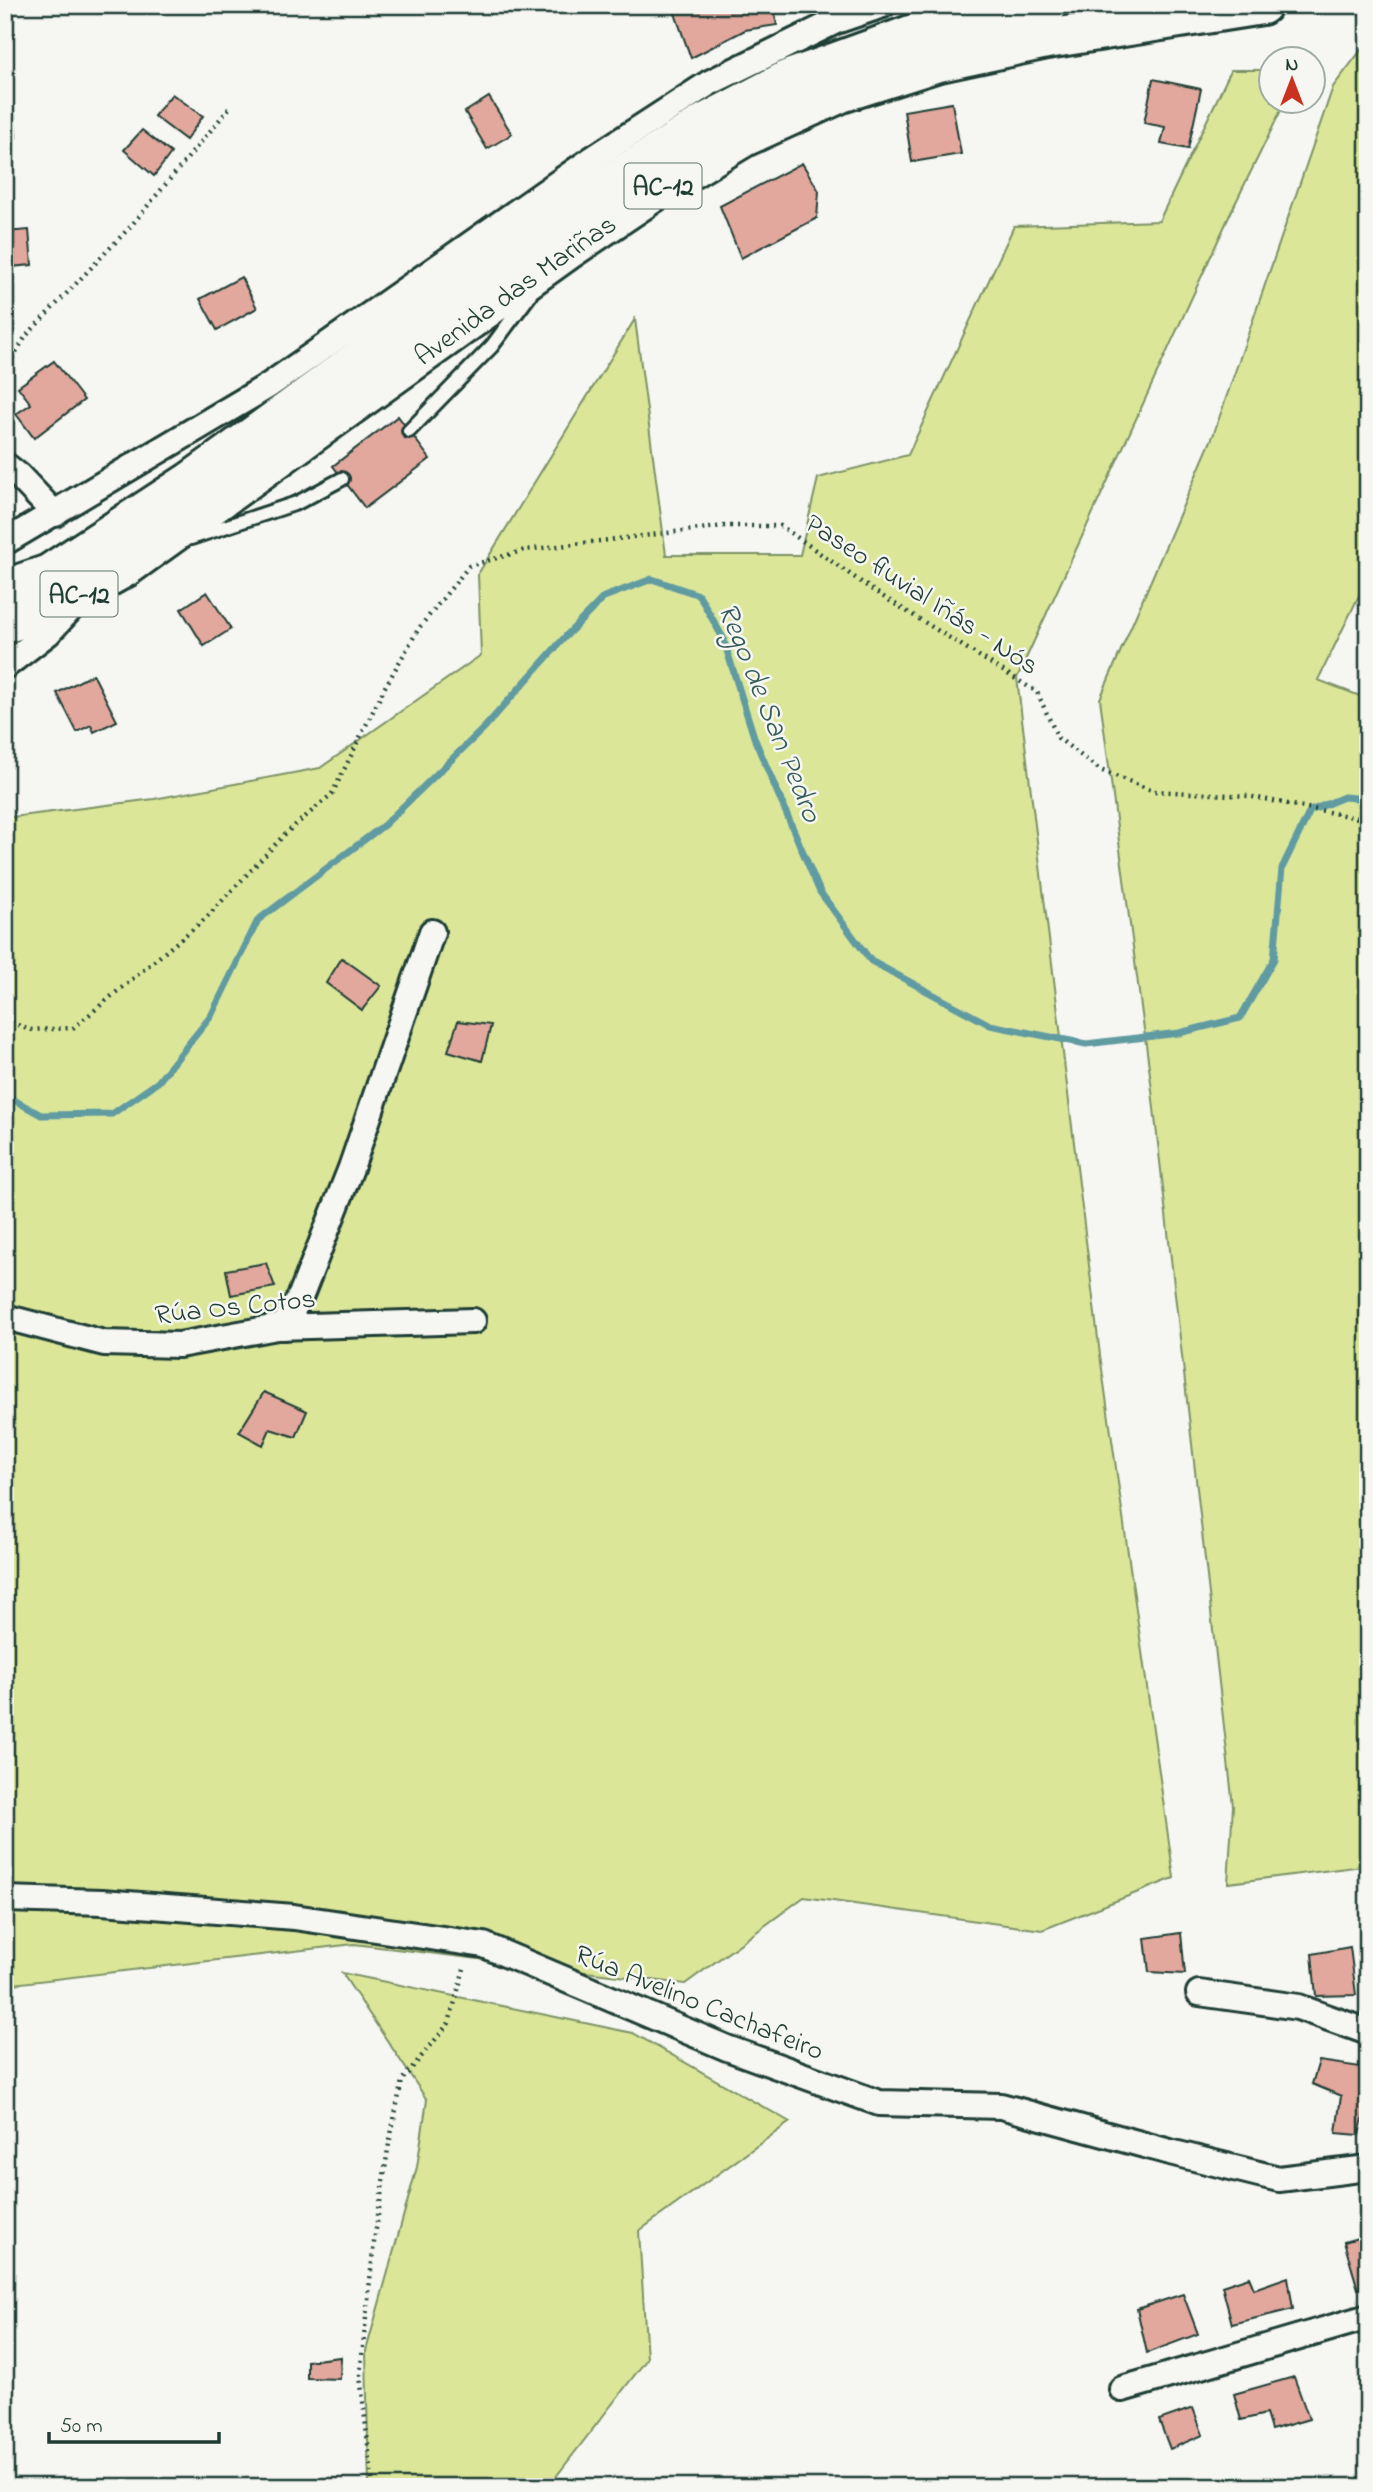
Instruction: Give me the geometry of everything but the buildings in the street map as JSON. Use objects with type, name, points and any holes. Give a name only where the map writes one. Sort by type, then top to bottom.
[{"type":"highway","name":"Avenida das Mariñas","points":[[5,589],[49,574],[190,482],[606,186],[705,123],[789,79],[916,33],[1048,5]]},
{"type":"highway","name":"Avenida das Mariñas","points":[[5,624],[56,606],[124,568],[566,251],[661,187],[744,137],[841,93],[934,63],[1047,39],[1262,5]]},
{"type":"street","points":[[5,542],[268,386],[581,166],[709,83],[836,21],[883,5]]},
{"type":"street","points":[[5,465],[55,514]]},
{"type":"street","name":"Avenida das Mariñas","points":[[5,666],[48,633],[91,587]]},
{"type":"street","points":[[283,1327],[300,1295],[351,1168],[432,932]]},
{"type":"street","name":"Rúa Os Cotos","points":[[5,1317],[104,1343],[179,1345],[283,1327],[473,1321]]},
{"type":"street","name":"Rúa Avelino Cachafeiro","points":[[5,1899],[102,1902],[295,1917],[484,1945],[727,2049],[879,2103],[1001,2106],[1279,2179],[1368,2168]]},
{"type":"street","points":[[1199,1993],[1298,2007],[1368,2032]]},
{"type":"street","points":[[1122,2389],[1368,2317]]},
{"type":"lane","points":[[409,431],[492,345],[566,251]]},
{"type":"lane","points":[[147,551],[297,503],[342,479]]},
{"type":"path","points":[[5,370],[26,337],[130,227],[231,106]]},
{"type":"path","name":"Paseo fluvial Iñás - Nós","points":[[5,1019],[29,1030],[73,1028],[205,919],[286,833],[332,794],[385,687],[419,628],[469,566],[525,550],[725,526],[781,526],[874,591],[1038,692],[1058,738],[1100,769],[1154,791],[1248,796],[1368,820]]},
{"type":"path","points":[[373,2487],[360,2375],[374,2242],[388,2150],[402,2080],[449,2023],[464,1973],[469,1943]]},
{"type":"green space","points":[[1368,41],[1368,577],[1318,680],[1368,699],[1368,1861],[1362,1866],[1228,1883],[1233,1806],[1151,1082],[1100,699],[1213,436],[1323,116],[1328,116],[1328,102],[1333,87]]},
{"type":"green space","points":[[1231,70],[1258,70],[1258,116],[1278,116],[1233,208],[1017,678],[1100,1355],[1174,1878],[1042,1930],[804,1897],[685,1984],[354,1944],[5,1985],[5,818],[154,799],[320,768],[481,655],[478,574],[635,319],[666,555],[800,555],[818,478],[908,455],[1014,226],[1159,221]]},
{"type":"green space","points":[[342,1973],[633,2033],[790,2122],[639,2231],[647,2359],[548,2487],[369,2487],[366,2351],[417,2167],[427,2100]]},
{"type":"waterway","name":"Rego de San Pedro","points":[[5,1095],[41,1115],[112,1114],[158,1082],[211,1016],[258,920],[384,825],[484,728],[604,597],[652,579],[699,595],[723,638],[755,740],[820,892],[871,961],[990,1025],[1086,1044],[1179,1033],[1240,1018],[1274,959],[1282,868],[1310,811],[1344,797],[1368,799]]}]
